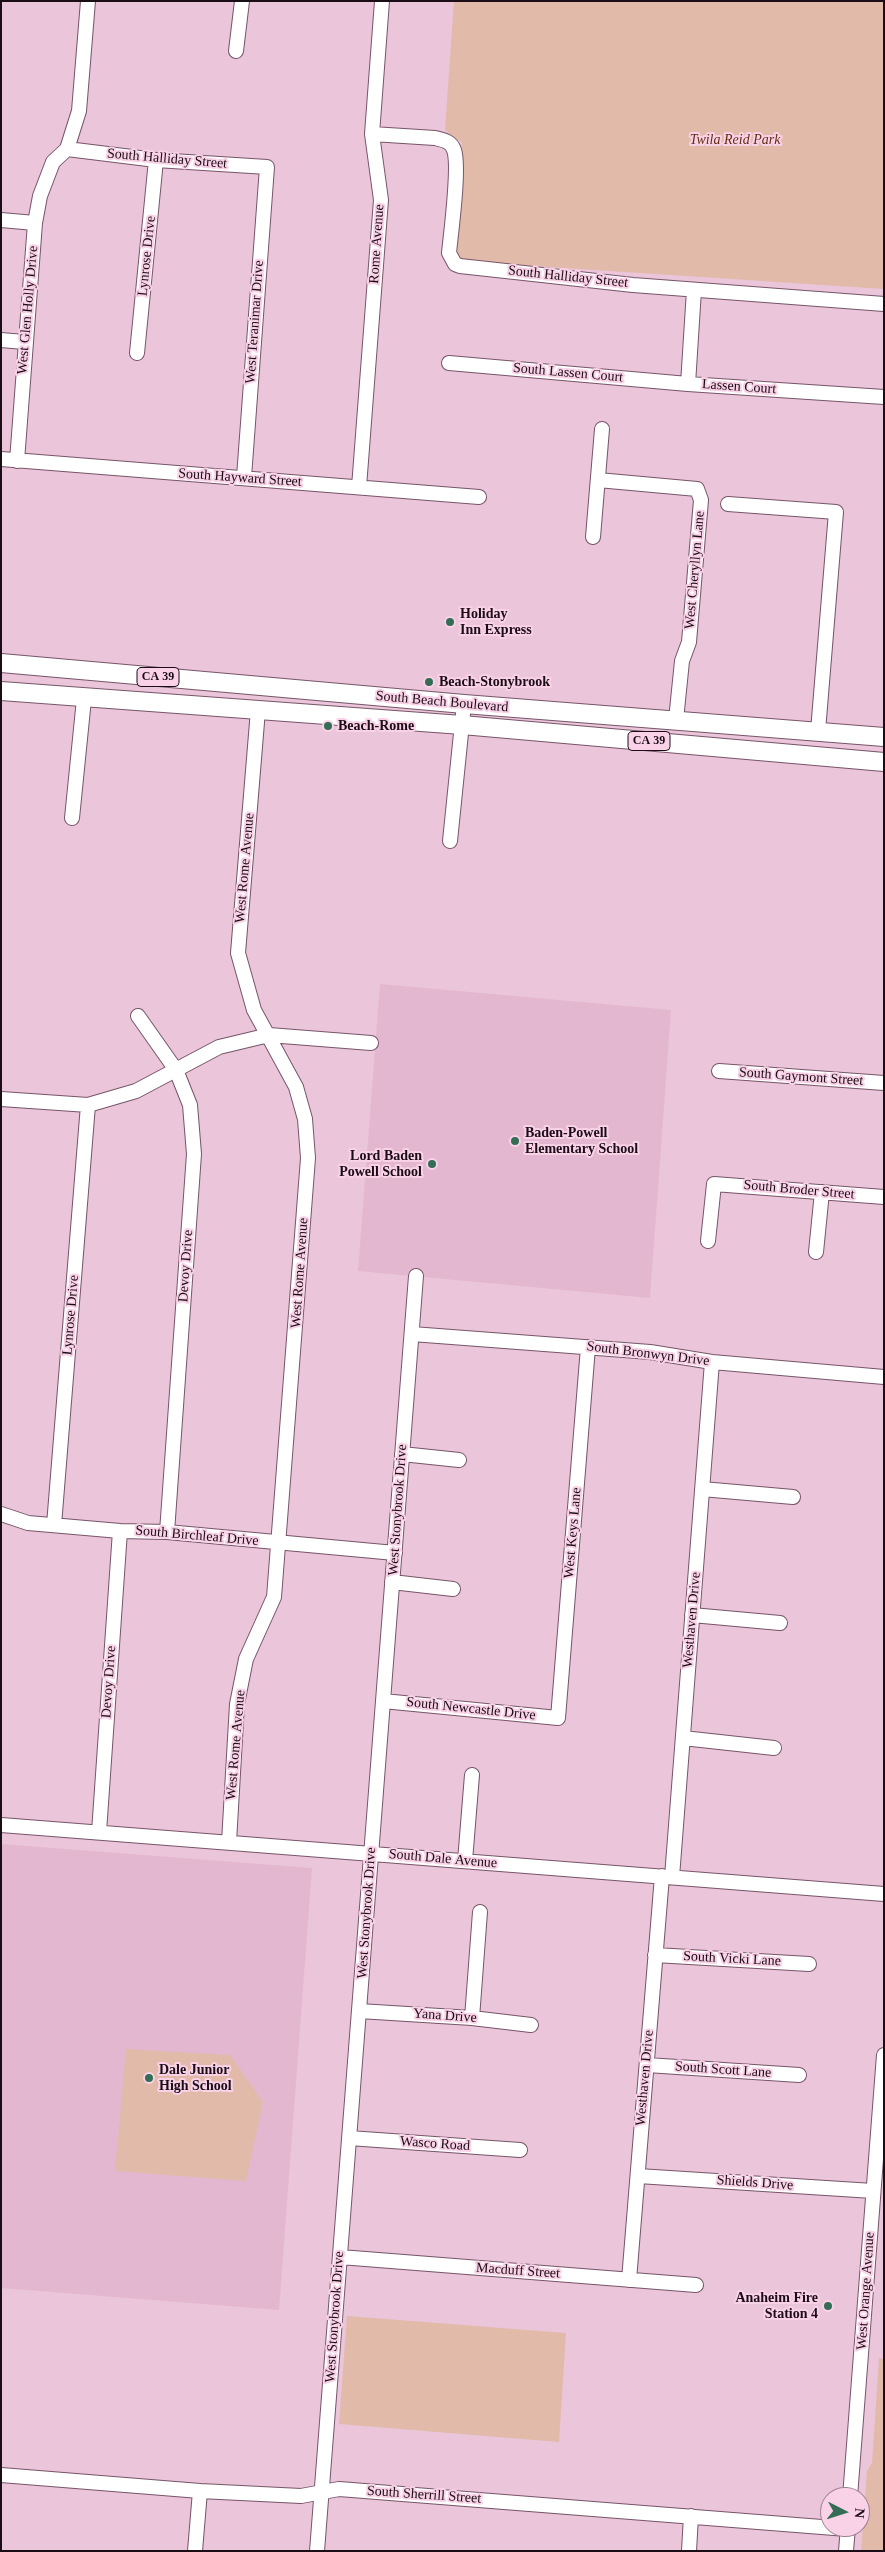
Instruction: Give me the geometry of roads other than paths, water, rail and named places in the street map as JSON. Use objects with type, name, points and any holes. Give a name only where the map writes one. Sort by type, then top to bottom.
[{"type":"main road","name":"South Beach Boulevard","points":[[1,663],[464,704],[884,737]]},
{"type":"main road","name":"South Beach Boulevard","points":[[1,691],[84,699],[462,726],[884,762]]},
{"type":"street","name":"West Glen Holly Drive","points":[[17,461],[24,342],[35,223],[50,159],[67,149],[79,111],[88,1]]},
{"type":"street","points":[[236,51],[242,1]]},
{"type":"street","name":"Rome Avenue","points":[[359,487],[381,200],[372,134],[382,1]]},
{"type":"street","name":"South Halliday Street","points":[[372,134],[435,138],[445,140],[451,144],[456,160],[449,253],[455,264],[460,266],[694,290],[884,304]]},
{"type":"street","name":"South Halliday Street","points":[[67,149],[156,160],[266,167]]},
{"type":"street","name":"Lynrose Drive","points":[[137,353],[156,160]]},
{"type":"street","name":"West Teranimar Drive","points":[[244,478],[266,167]]},
{"type":"street","points":[[1,220],[35,223]]},
{"type":"street","name":"Lassen Court","points":[[694,290],[688,384],[884,397]]},
{"type":"street","points":[[1,340],[24,342]]},
{"type":"street","name":"South Lassen Court","points":[[449,363],[688,384]]},
{"type":"street","points":[[593,538],[602,429]]},
{"type":"street","name":"South Hayward Street","points":[[1,459],[479,497]]},
{"type":"street","name":"West Cheryllyn Lane","points":[[598,480],[697,489],[701,500],[689,642],[682,661],[676,720]]},
{"type":"street","points":[[728,504],[836,512],[818,731]]},
{"type":"street","points":[[72,818],[84,699]]},
{"type":"street","points":[[450,841],[464,704]]},
{"type":"street","name":"West Rome Avenue","points":[[229,1842],[238,1704],[246,1659],[274,1597],[308,1158],[305,1119],[296,1087],[254,1010],[238,953],[258,710]]},
{"type":"street","name":"Devoy Drive","points":[[138,1016],[176,1070],[190,1105],[194,1154],[167,1532]]},
{"type":"street","points":[[1,1099],[88,1105],[136,1091],[219,1047],[269,1035],[371,1043]]},
{"type":"street","name":"South Gaymont Street","points":[[719,1071],[884,1083]]},
{"type":"street","name":"Lynrose Drive","points":[[54,1525],[88,1105]]},
{"type":"street","name":"South Broder Street","points":[[708,1241],[714,1184],[884,1198]]},
{"type":"street","points":[[816,1252],[822,1192]]},
{"type":"street","name":"West Stonybrook Drive","points":[[317,2551],[416,1276]]},
{"type":"street","name":"South Bronwyn Drive","points":[[412,1334],[650,1352],[712,1362],[884,1377]]},
{"type":"street","name":"West Keys Lane","points":[[558,1718],[588,1347]]},
{"type":"street","name":"Westhaven Drive","points":[[629,2280],[655,1955],[667,1877],[683,1738],[712,1362]]},
{"type":"street","points":[[402,1454],[459,1460]]},
{"type":"street","points":[[702,1489],[793,1497]]},
{"type":"street","name":"South Birchleaf Drive","points":[[1,1514],[28,1523],[120,1531],[167,1532],[395,1553]]},
{"type":"street","name":"Devoy Drive","points":[[98,1832],[120,1531]]},
{"type":"street","points":[[392,1582],[453,1589]]},
{"type":"street","points":[[692,1615],[780,1623]]},
{"type":"street","name":"South Newcastle Drive","points":[[383,1701],[558,1718]]},
{"type":"street","points":[[683,1738],[774,1748]]},
{"type":"street","points":[[466,1861],[472,1776]]},
{"type":"street","name":"South Dale Avenue","points":[[1,1825],[884,1894]]},
{"type":"street","points":[[472,2018],[480,1912]]},
{"type":"street","name":"South Vicki Lane","points":[[655,1955],[809,1964]]},
{"type":"street","name":"Yana Drive","points":[[359,2011],[472,2018],[531,2026]]},
{"type":"street","name":"West Orange Avenue","points":[[851,2487],[873,2191],[881,2129],[884,2055]]},
{"type":"street","name":"South Scott Lane","points":[[647,2065],[799,2075]]},
{"type":"street","name":"Wasco Road","points":[[349,2138],[520,2150]]},
{"type":"street","name":"Shields Drive","points":[[638,2176],[873,2191]]},
{"type":"street","name":"Macduff Street","points":[[340,2257],[696,2285]]},
{"type":"street","name":"South Sherrill Street","points":[[1,2475],[200,2491],[301,2496],[339,2488],[820,2526]]},
{"type":"street","points":[[195,2551],[200,2491]]},
{"type":"street","points":[[689,2551],[692,2516]]},
{"type":"street","points":[[846,2551],[847,2537]]},
{"type":"place","name":"Holiday Inn Express","points":[[450,622]]},
{"type":"place","name":"Beach-Stonybrook","points":[[429,682]]},
{"type":"place","name":"Beach-Rome","points":[[328,726]]},
{"type":"place","name":"Baden-Powell Elementary School","points":[[515,1141]]},
{"type":"place","name":"Lord Baden Powell School","points":[[432,1164]]},
{"type":"place","name":"Dale Junior High School","points":[[149,2078]]},
{"type":"place","name":"Anaheim Fire Station 4","points":[[828,2306]]},
{"type":"park label","name":"Twila Reid Park","points":[[735,140]]}]
